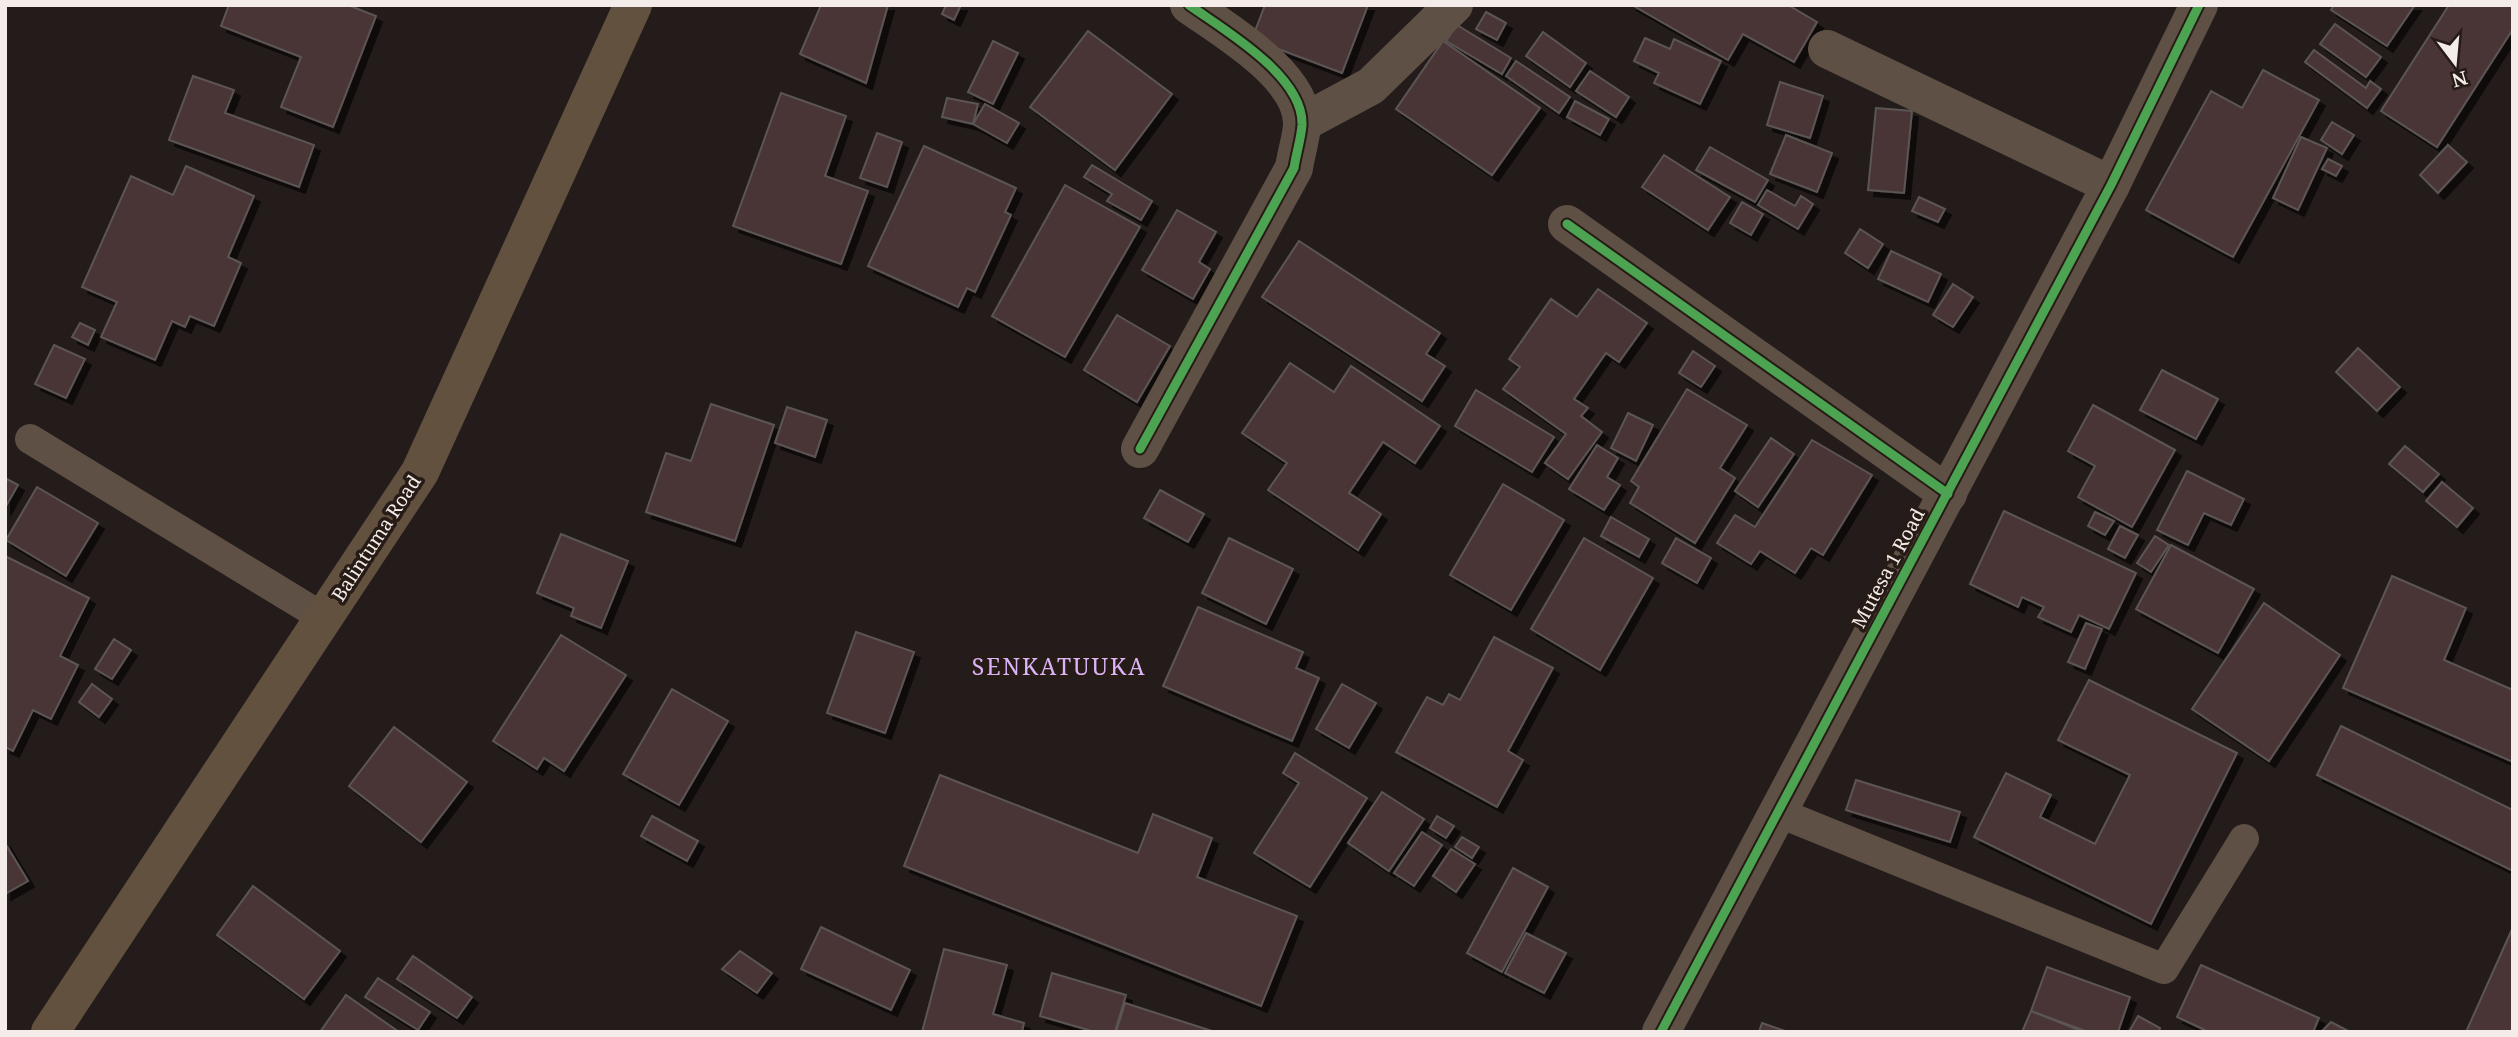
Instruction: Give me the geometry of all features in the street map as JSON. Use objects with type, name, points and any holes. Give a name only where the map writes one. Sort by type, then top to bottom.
[{"type":"main road","name":"Balintuma Road","points":[[50,1032],[420,472],[633,5]]},
{"type":"street","points":[[1139,449],[1294,168],[1302,123],[1294,95],[1273,69],[1189,5]]},
{"type":"street","points":[[1302,123],[1371,86],[1454,5]]},
{"type":"street","name":"Mutesa 1 Road","points":[[1661,1032],[2111,185],[2199,5]]},
{"type":"street","points":[[1827,49],[2111,185]]},
{"type":"street","points":[[1567,224],[1948,494]]},
{"type":"lane","points":[[30,439],[324,618]]},
{"type":"lane","points":[[1777,812],[2164,969],[2245,839]]},
{"type":"building","points":[[229,5],[348,5],[376,16],[333,127],[281,107],[301,57],[221,26]]},
{"type":"building","points":[[821,5],[888,5],[866,83],[800,54]]},
{"type":"building","points":[[946,5],[961,5],[954,20],[942,14]]},
{"type":"building","points":[[1265,5],[1368,5],[1342,73],[1252,39]]},
{"type":"building","points":[[1632,5],[1788,5],[1817,22],[1794,62],[1743,34],[1728,60]]},
{"type":"building","points":[[2334,5],[2415,5],[2387,46],[2331,10]]},
{"type":"building","points":[[2449,5],[2512,5],[2513,29],[2437,147],[2381,111]]},
{"type":"building","points":[[1486,12],[1506,23],[1497,40],[1476,29]]},
{"type":"building","points":[[2335,24],[2381,57],[2366,77],[2320,44]]},
{"type":"building","points":[[1457,25],[1511,58],[1502,74],[1446,41]]},
{"type":"building","points":[[1088,31],[1172,94],[1115,170],[1030,107]]},
{"type":"building","points":[[1543,32],[1586,63],[1570,87],[1526,56]]},
{"type":"building","points":[[1645,38],[1670,49],[1674,39],[1721,61],[1700,104],[1654,83],[1659,73],[1634,61]]},
{"type":"building","points":[[993,41],[1018,53],[993,104],[968,92]]},
{"type":"building","points":[[1443,41],[1540,108],[1492,175],[1396,109]]},
{"type":"building","points":[[2314,50],[2366,88],[2370,81],[2381,89],[2367,108],[2305,62]]},
{"type":"building","points":[[1516,61],[1570,97],[1559,113],[1506,76]]},
{"type":"building","points":[[2263,70],[2319,100],[2233,257],[2146,210],[2211,91],[2242,108]]},
{"type":"building","points":[[1590,71],[1629,97],[1616,117],[1576,91]]},
{"type":"building","points":[[193,76],[234,90],[225,113],[314,145],[299,187],[169,140]]},
{"type":"building","points":[[1780,82],[1823,96],[1810,138],[1767,125]]},
{"type":"building","points":[[781,93],[846,116],[825,176],[868,191],[841,264],[733,226]]},
{"type":"building","points":[[947,98],[978,104],[973,124],[942,117]]},
{"type":"building","points":[[1575,101],[1609,119],[1600,135],[1567,117]]},
{"type":"building","points":[[985,104],[1019,123],[1007,143],[973,124]]},
{"type":"building","points":[[1876,108],[1912,111],[1904,193],[1868,190]]},
{"type":"building","points":[[2332,122],[2354,135],[2342,154],[2321,140]]},
{"type":"building","points":[[877,133],[902,142],[887,187],[860,178]]},
{"type":"building","points":[[1786,135],[1832,153],[1817,192],[1770,174]]},
{"type":"building","points":[[2301,137],[2327,148],[2298,210],[2273,198]]},
{"type":"building","points":[[2448,145],[2467,162],[2438,193],[2420,175]]},
{"type":"building","points":[[924,146],[1016,188],[1005,212],[1011,215],[975,292],[967,288],[958,307],[868,266]]},
{"type":"building","points":[[1710,147],[1768,180],[1755,202],[1696,170]]},
{"type":"building","points":[[1664,155],[1730,197],[1708,230],[1642,187]]},
{"type":"building","points":[[2328,159],[2342,166],[2336,176],[2322,169]]},
{"type":"building","points":[[1092,165],[1152,201],[1141,220],[1107,201],[1112,194],[1084,177]]},
{"type":"building","points":[[186,166],[254,196],[228,257],[241,263],[214,326],[190,316],[185,327],[172,321],[155,360],[101,337],[117,302],[82,287],[131,176],[173,195]]},
{"type":"building","points":[[1065,185],[1140,227],[1065,357],[992,316]]},
{"type":"building","points":[[1767,190],[1795,206],[1801,196],[1813,204],[1798,229],[1758,205]]},
{"type":"building","points":[[1919,197],[1945,209],[1938,222],[1912,211]]},
{"type":"building","points":[[1742,202],[1763,214],[1751,235],[1730,223]]},
{"type":"building","points":[[1177,210],[1216,232],[1199,262],[1210,269],[1193,299],[1142,270]]},
{"type":"building","points":[[1860,229],[1883,244],[1868,268],[1845,253]]},
{"type":"building","points":[[1299,241],[1440,333],[1426,354],[1445,366],[1422,401],[1262,297]]},
{"type":"building","points":[[1891,251],[1941,274],[1928,302],[1878,279]]},
{"type":"building","points":[[1953,284],[1973,297],[1953,327],[1933,315]]},
{"type":"building","points":[[1598,289],[1647,323],[1619,362],[1606,353],[1574,399],[1588,408],[1581,416],[1602,432],[1568,479],[1545,463],[1566,434],[1503,389],[1520,367],[1509,359],[1551,299],[1577,317]]},
{"type":"building","points":[[1117,315],[1170,346],[1137,402],[1084,370]]},
{"type":"building","points":[[80,323],[95,330],[88,345],[72,337]]},
{"type":"building","points":[[54,345],[85,359],[66,398],[35,384]]},
{"type":"building","points":[[2358,348],[2400,387],[2377,411],[2336,372]]},
{"type":"building","points":[[1693,351],[1715,366],[1701,387],[1679,373]]},
{"type":"building","points":[[1290,363],[1334,392],[1351,366],[1440,426],[1415,463],[1383,442],[1349,493],[1381,514],[1358,550],[1268,490],[1287,463],[1242,433]]},
{"type":"building","points":[[2162,370],[2218,399],[2196,439],[2140,410]]},
{"type":"building","points":[[1687,389],[1747,425],[1720,468],[1735,478],[1695,543],[1630,503],[1639,487],[1631,481]]},
{"type":"building","points":[[1476,390],[1554,437],[1532,472],[1455,426]]},
{"type":"building","points":[[711,404],[774,425],[735,541],[646,512],[666,453],[691,461]]},
{"type":"building","points":[[2093,405],[2175,450],[2132,527],[2078,497],[2095,466],[2068,451]]},
{"type":"building","points":[[787,407],[827,420],[815,457],[775,443]]},
{"type":"building","points":[[1628,413],[1653,425],[1636,461],[1611,448]]},
{"type":"building","points":[[1771,438],[1794,454],[1758,507],[1735,491]]},
{"type":"building","points":[[1812,440],[1872,475],[1823,555],[1811,548],[1795,573],[1760,551],[1751,564],[1717,543],[1735,515],[1755,527]]},
{"type":"building","points":[[1597,445],[1618,458],[1607,477],[1620,485],[1604,510],[1569,489]]},
{"type":"building","points":[[2405,446],[2439,474],[2423,492],[2389,464]]},
{"type":"building","points":[[2187,471],[2244,499],[2231,525],[2204,513],[2188,545],[2157,530]]},
{"type":"building","points":[[5,478],[18,485],[5,508]]},
{"type":"building","points":[[2442,482],[2473,508],[2457,527],[2426,501]]},
{"type":"building","points":[[1503,484],[1564,520],[1511,610],[1450,575]]},
{"type":"building","points":[[37,487],[98,523],[66,576],[6,540]]},
{"type":"building","points":[[1160,490],[1204,514],[1188,542],[1144,518]]},
{"type":"building","points":[[2004,511],[2136,573],[2109,629],[2079,615],[2071,632],[2038,617],[2044,607],[2022,597],[2018,607],[1970,584]]},
{"type":"building","points":[[2095,512],[2114,521],[2105,535],[2088,526]]},
{"type":"building","points":[[1611,517],[1649,539],[1639,557],[1601,536]]},
{"type":"building","points":[[2120,526],[2138,535],[2125,558],[2108,549]]},
{"type":"building","points":[[561,534],[628,561],[601,628],[571,616],[574,608],[537,593]]},
{"type":"building","points":[[2155,536],[2169,545],[2151,572],[2137,563]]},
{"type":"building","points":[[1229,538],[1293,569],[1266,624],[1202,593]]},
{"type":"building","points":[[1584,538],[1653,578],[1600,670],[1531,629]]},
{"type":"building","points":[[1676,538],[1711,558],[1697,583],[1662,563]]},
{"type":"building","points":[[2171,545],[2254,589],[2218,653],[2136,609]]},
{"type":"building","points":[[5,556],[89,598],[60,656],[78,665],[51,719],[33,710],[13,751],[5,747]]},
{"type":"building","points":[[2392,576],[2466,608],[2444,660],[2513,690],[2513,762],[2343,688]]},
{"type":"building","points":[[2264,603],[2340,655],[2269,761],[2192,709]]},
{"type":"building","points":[[1198,607],[1303,652],[1296,668],[1319,678],[1292,741],[1163,686]]},
{"type":"building","points":[[2086,623],[2102,629],[2085,669],[2068,662]]},
{"type":"building","points":[[856,632],[914,652],[885,733],[827,713]]},
{"type":"building","points":[[561,635],[626,675],[564,771],[544,758],[537,769],[493,741]]},
{"type":"building","points":[[1494,637],[1553,668],[1508,751],[1523,760],[1497,807],[1396,752],[1427,697],[1443,705],[1449,694],[1460,700]]},
{"type":"building","points":[[114,639],[131,650],[112,679],[95,669]]},
{"type":"building","points":[[2089,680],[2237,753],[2151,924],[1974,837],[2006,773],[2051,795],[2040,817],[2095,844],[2130,775],[2058,740]]},
{"type":"building","points":[[92,684],[112,699],[99,717],[79,702]]},
{"type":"building","points":[[1342,684],[1376,703],[1349,748],[1316,729]]},
{"type":"building","points":[[672,689],[728,721],[679,805],[623,774]]},
{"type":"building","points":[[2341,726],[2513,810],[2513,871],[2317,775]]},
{"type":"building","points":[[394,727],[467,782],[421,842],[349,786]]},
{"type":"building","points":[[1295,753],[1367,798],[1310,887],[1254,853],[1299,783],[1283,773]]},
{"type":"building","points":[[940,775],[1138,853],[1153,814],[1212,838],[1197,877],[1297,916],[1261,1006],[904,866]]},
{"type":"building","points":[[1856,780],[1960,812],[1950,842],[1846,810]]},
{"type":"building","points":[[1382,792],[1424,819],[1389,871],[1348,843]]},
{"type":"building","points":[[652,816],[698,841],[687,861],[641,836]]},
{"type":"building","points":[[1437,816],[1454,826],[1446,838],[1430,828]]},
{"type":"building","points":[[1422,832],[1442,845],[1414,886],[1394,873]]},
{"type":"building","points":[[1462,837],[1479,847],[1472,858],[1455,847]]},
{"type":"building","points":[[5,843],[28,881],[5,894]]},
{"type":"building","points":[[1451,849],[1475,864],[1456,892],[1433,876]]},
{"type":"building","points":[[1513,868],[1548,887],[1502,972],[1467,953]]},
{"type":"building","points":[[253,886],[340,951],[304,999],[217,935]]},
{"type":"building","points":[[821,927],[910,970],[891,1010],[801,969]]},
{"type":"building","points":[[2513,927],[2513,1032],[2466,1032]]},
{"type":"building","points":[[1526,933],[1566,953],[1544,993],[1505,973]]},
{"type":"building","points":[[944,949],[1007,965],[993,1014],[1024,1023],[1022,1032],[922,1032]]},
{"type":"building","points":[[740,951],[772,973],[757,993],[722,969]]},
{"type":"building","points":[[413,956],[472,997],[457,1018],[397,979]]},
{"type":"building","points":[[2201,965],[2319,1018],[2313,1032],[2209,1032],[2177,1017]]},
{"type":"building","points":[[2047,967],[2130,997],[2118,1032],[2088,1032],[2031,1011]]},
{"type":"building","points":[[1052,973],[1126,995],[1115,1032],[1095,1032],[1040,1016]]},
{"type":"building","points":[[378,978],[430,1012],[418,1030],[365,997]]},
{"type":"building","points":[[346,995],[399,1032],[320,1032]]},
{"type":"building","points":[[1125,1003],[1215,1032],[1116,1032]]},
{"type":"building","points":[[2031,1011],[2084,1032],[2022,1032]]},
{"type":"building","points":[[2138,1016],[2160,1028],[2159,1032],[2129,1032]]},
{"type":"building","points":[[2331,1022],[2350,1032],[2321,1032]]},
{"type":"building","points":[[1762,1023],[1788,1032],[1759,1032]]},
{"type":"cycle path","points":[[1140,449],[1294,168],[1302,125],[1299,107],[1290,89],[1276,72],[1241,41],[1189,5]]},
{"type":"cycle path","points":[[1661,1032],[2111,185],[2199,5]]},
{"type":"cycle path","points":[[1567,224],[1948,494]]},
{"type":"district","name":"SENKATUUKA","points":[[1059,666]]}]
